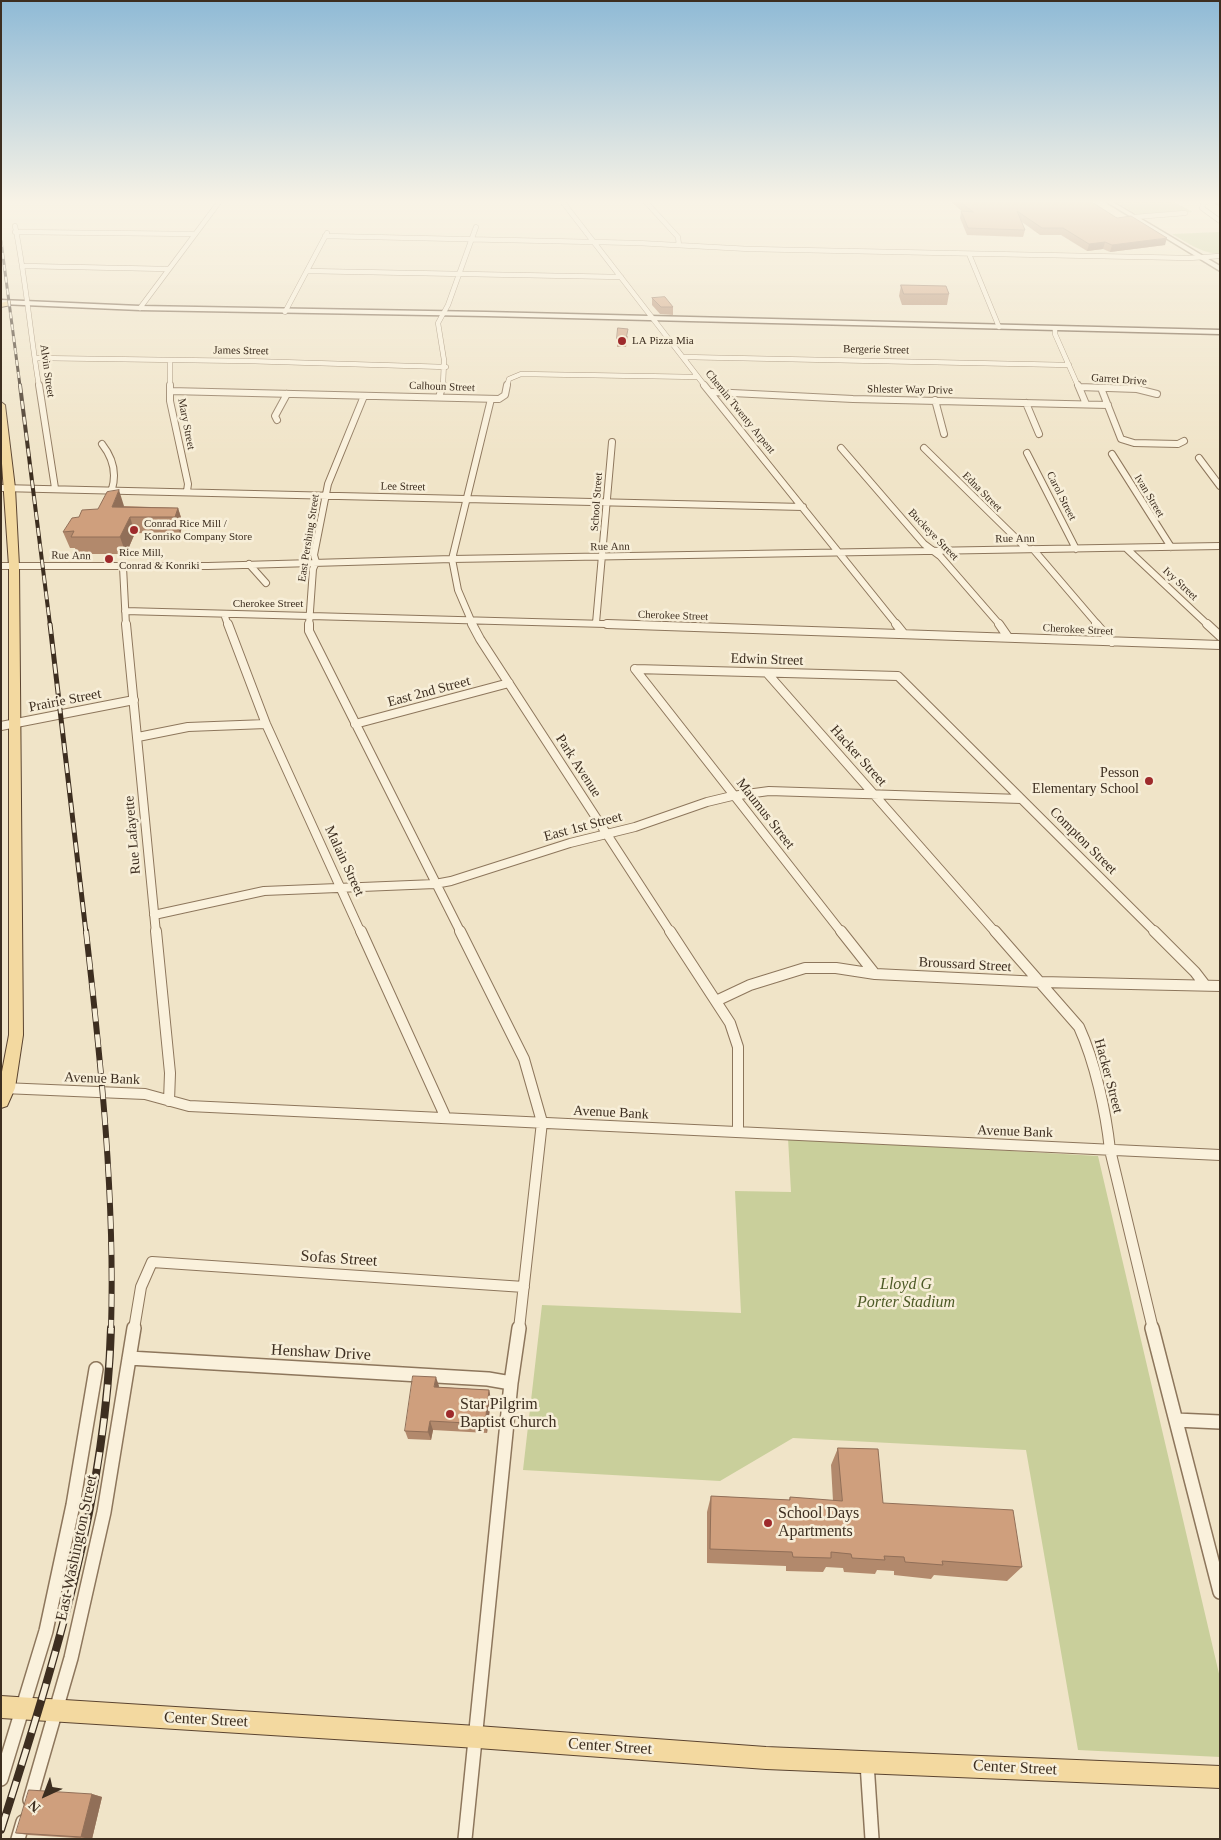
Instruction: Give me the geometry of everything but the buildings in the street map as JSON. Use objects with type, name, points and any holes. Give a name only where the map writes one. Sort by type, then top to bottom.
[{"type":"main road","points":[[3,303],[285,312],[653,318],[1220,332]]},
{"type":"main road","points":[[1,405],[5,488],[14,566],[7,725],[16,1035],[1,1101]]},
{"type":"main road","name":"Center Street","points":[[1,1708],[477,1737],[766,1758],[866,1760],[1220,1777]]},
{"type":"street","name":"Alvin Street","points":[[24,287],[55,488]]},
{"type":"street","points":[[140,308],[155,287]]},
{"type":"street","points":[[285,312],[298,287]]},
{"type":"street","points":[[439,397],[446,367],[438,323],[448,305],[454,287]]},
{"type":"street","name":"Chemin Twenty Arpent","points":[[629,287],[698,377],[712,392],[904,634]]},
{"type":"street","points":[[983,287],[999,327]]},
{"type":"street","points":[[1054,328],[1086,404]]},
{"type":"street","name":"Bergerie Street","points":[[684,357],[1069,365]]},
{"type":"street","name":"James Street","points":[[36,358],[446,367]]},
{"type":"street","name":"Mary Street","points":[[170,360],[170,401],[188,491]]},
{"type":"street","name":"Calhoun Street","points":[[170,391],[490,399],[500,398],[505,395],[509,379],[521,374],[698,377]]},
{"type":"street","name":"Garret Drive","points":[[1079,387],[1138,389],[1157,394]]},
{"type":"street","points":[[1101,388],[1121,439],[1134,443],[1178,444],[1184,441]]},
{"type":"street","name":"Shlester Way Drive","points":[[712,392],[853,399],[1108,405]]},
{"type":"street","points":[[277,420],[275,416],[287,394]]},
{"type":"street","name":"East Pershing Street","points":[[355,724],[309,631],[308,615],[313,569],[316,562],[314,555],[325,495],[364,396]]},
{"type":"street","name":"Park Avenue","points":[[490,399],[452,559],[453,574],[470,619],[509,683],[730,1023],[738,1047],[738,1132]]},
{"type":"street","points":[[935,400],[944,434]]},
{"type":"street","points":[[1026,403],[1039,434]]},
{"type":"street","name":"School Street","points":[[596,623],[612,442]]},
{"type":"street","points":[[102,444],[109,452],[113,465],[115,480],[112,489]]},
{"type":"street","name":"Buckeye Street","points":[[841,448],[924,544],[940,556],[1004,629],[1008,637]]},
{"type":"street","name":"Edna Street","points":[[924,448],[1030,549],[1112,642]]},
{"type":"street","name":"Carol Street","points":[[1027,452],[1076,549]]},
{"type":"street","name":"Ivan Street","points":[[1112,454],[1171,547]]},
{"type":"street","points":[[1199,458],[1220,486]]},
{"type":"street","name":"Lee Street","points":[[5,488],[112,489],[803,507]]},
{"type":"street","name":"Rue Ann","points":[[1,566],[123,567],[452,559],[1220,546]]},
{"type":"street","name":"Ivy Street","points":[[1126,548],[1220,636]]},
{"type":"street","points":[[249,564],[266,582]]},
{"type":"street","name":"Rue Lafayette","points":[[123,567],[125,611],[170,1073],[169,1101]]},
{"type":"street","name":"Cherokee Street","points":[[125,611],[470,619],[1220,645]]},
{"type":"street","name":"Malain Street","points":[[224,614],[266,724],[446,1118]]},
{"type":"street","name":"Edwin Street","points":[[635,669],[898,676]]},
{"type":"street","name":"Maumus Street","points":[[635,669],[732,796],[875,974]]},
{"type":"street","name":"Hacker Street","points":[[767,673],[1079,1027],[1085,1040],[1107,1123],[1110,1150],[1151,1323],[1220,1592]]},
{"type":"street","name":"Compton Street","points":[[898,676],[1195,972],[1205,985]]},
{"type":"street","name":"East 2nd Street","points":[[355,724],[509,683]]},
{"type":"street","name":"Prairie Street","points":[[7,725],[134,700]]},
{"type":"street","points":[[138,737],[188,727],[266,724]]},
{"type":"street","points":[[355,724],[524,1059],[542,1122],[515,1366],[510,1383],[477,1737],[465,1839]]},
{"type":"street","name":"East 1st Street","points":[[154,915],[264,890],[435,884],[451,881],[570,843],[635,827],[732,796],[769,791],[1021,799]]},
{"type":"street","name":"Broussard Street","points":[[716,1001],[750,985],[805,968],[836,968],[875,974],[1041,982],[1220,986]]},
{"type":"street","name":"Avenue Bank","points":[[4,1088],[145,1094],[189,1106],[1220,1155]]},
{"type":"street","name":"Sofas Street","points":[[152,1262],[524,1286]]},
{"type":"street","name":"East Washington Street","points":[[18,1839],[57,1712],[104,1512],[140,1287],[152,1262]]},
{"type":"street","name":"Henshaw Drive","points":[[130,1358],[488,1379],[510,1383]]},
{"type":"street","name":"East Washington Street","points":[[1,1780],[46,1631],[71,1515],[96,1369]]},
{"type":"street","points":[[1176,1420],[1220,1422]]},
{"type":"street","points":[[866,1760],[872,1839]]},
{"type":"green space","name":"Lloyd G Porter Stadium","points":[[788,1138],[1098,1156],[1220,1678],[1220,1757],[1078,1750],[1026,1450],[793,1438],[720,1481],[523,1470],[542,1305],[741,1313],[735,1191],[791,1192]]},
{"type":"railway","points":[[7,287],[20,386]]},
{"type":"railway","points":[[20,385],[50,625]]},
{"type":"railway","points":[[50,624],[86,933]]},
{"type":"railway","points":[[86,931],[106,1130],[111,1229],[111,1329]]},
{"type":"railway","points":[[1,1830],[57,1645],[88,1520],[107,1393],[111,1328]]},
{"type":"place","name":"LA Pizza Mia","points":[[622,341]]},
{"type":"place","name":"Conrad Rice Mill / Konriko Company Store","points":[[134,530]]},
{"type":"place","name":"Rice Mill, Conrad & Konriki","points":[[109,559]]},
{"type":"place","name":"Pesson Elementary School","points":[[1149,781]]},
{"type":"place","name":"Star Pilgrim Baptist Church","points":[[450,1414]]},
{"type":"place","name":"School Days Apartments","points":[[768,1523]]}]
